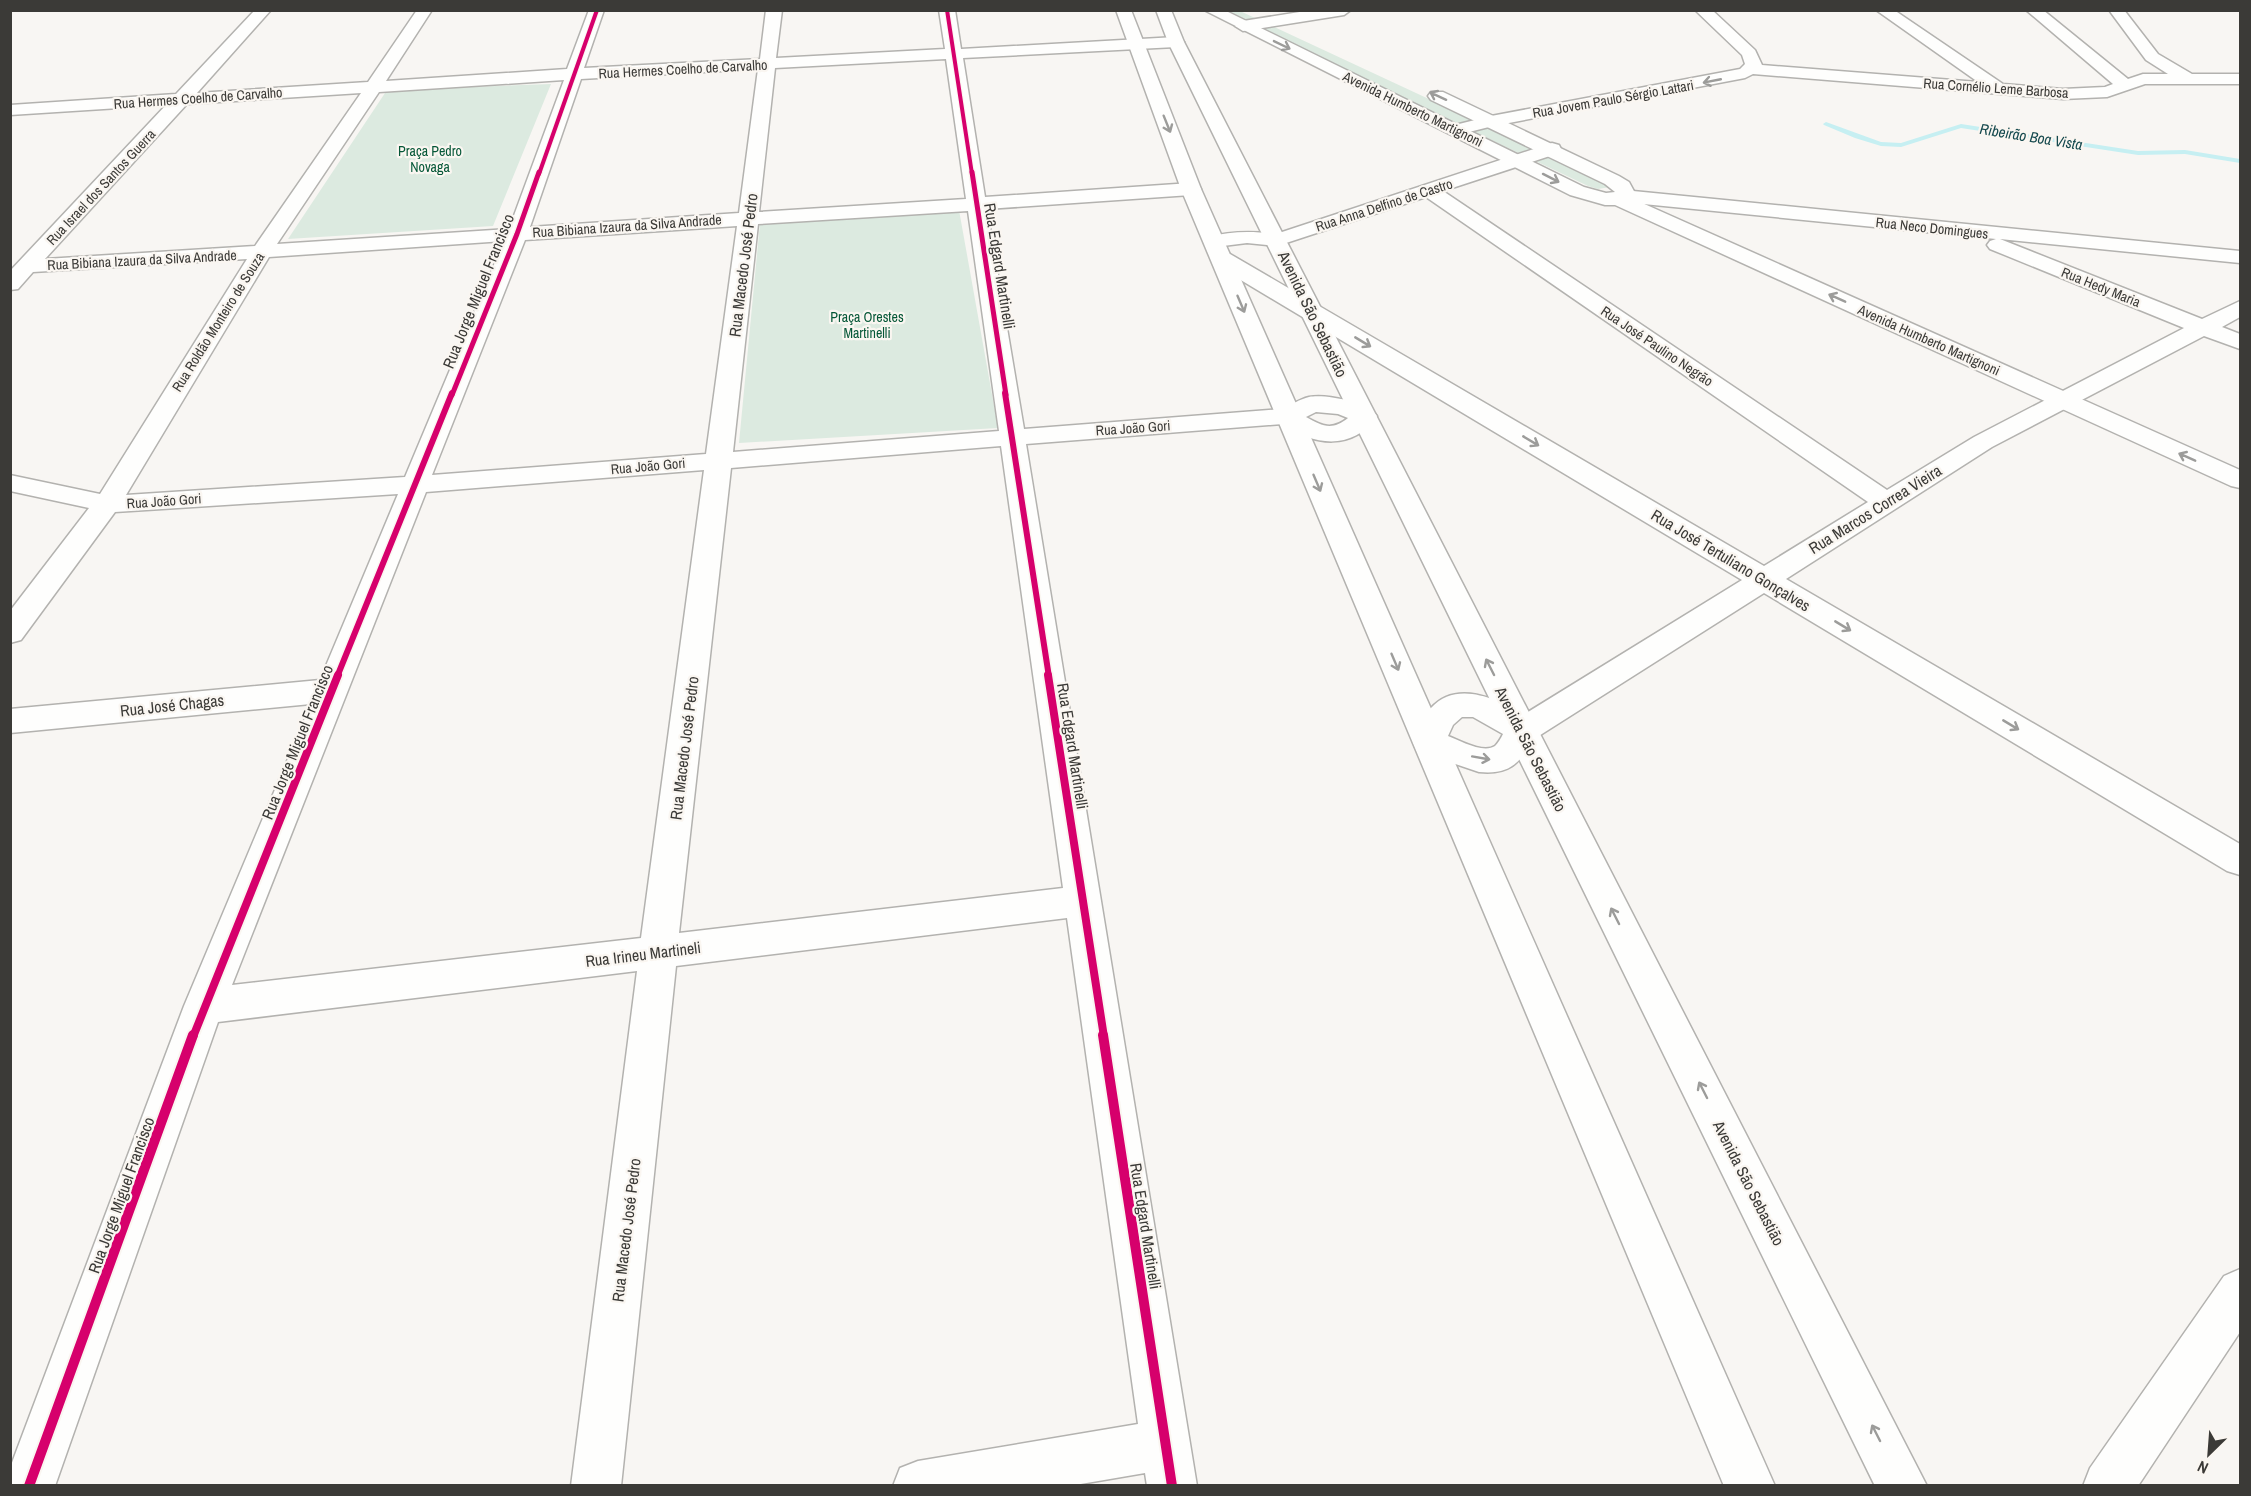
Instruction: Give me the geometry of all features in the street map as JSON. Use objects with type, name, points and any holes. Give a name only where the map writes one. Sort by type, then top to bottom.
[{"type":"street","name":"Rua Israel dos Santos Guerra","points":[[10,284],[264,10]]},
{"type":"street","name":"Rua Roldão Monteiro de Souza","points":[[10,633],[107,504],[261,253],[425,10]]},
{"type":"street","name":"Rua Jorge Miguel Francisco","points":[[29,1485],[204,1006],[334,690],[413,485],[517,234],[597,10]]},
{"type":"street","name":"Rua Macedo José Pedro","points":[[596,1485],[658,952],[774,10]]},
{"type":"street","name":"Rua Edgard Martinelli","points":[[947,10],[1169,1465]]},
{"type":"street","points":[[1123,10],[1191,189],[1750,1485]]},
{"type":"street","name":"Avenida São Sebastião","points":[[1163,10],[1192,75],[1276,240],[1308,309],[1902,1485]]},
{"type":"street","name":"Avenida Humberto Martignoni","points":[[1211,10],[1577,191],[1605,199],[1620,198],[2241,480]]},
{"type":"street","points":[[1261,10],[1311,35]]},
{"type":"street","points":[[1244,26],[1344,10]]},
{"type":"street","points":[[1702,10],[1749,61]]},
{"type":"street","points":[[1883,10],[1998,88]]},
{"type":"street","points":[[2033,10],[2125,85]]},
{"type":"street","points":[[2116,10],[2152,57],[2187,78],[2230,94]]},
{"type":"street","name":"Rua Hermes Coelho de Carvalho","points":[[10,110],[573,74],[1176,42]]},
{"type":"street","name":"Rua Cornélio Leme Barbosa","points":[[1749,61],[2063,94],[2107,92],[2144,79],[2241,79]]},
{"type":"street","name":"Rua Jovem Paulo Sérgio Lattari","points":[[1457,130],[1491,121],[1745,73],[1749,61]]},
{"type":"street","points":[[1148,78],[1192,75]]},
{"type":"street","name":"Avenida Humberto Martignoni","points":[[1426,91],[1552,149],[1612,180],[1622,186],[1625,193],[1620,198]]},
{"type":"street","name":"Rua Anna Delfino de Castro","points":[[1218,250],[1247,237],[1276,240],[1552,149]]},
{"type":"street","name":"Rua Bibiana Izaura da Silva Andrade","points":[[27,266],[261,253],[748,218],[977,206],[1191,189]]},
{"type":"street","name":"Rua José Paulino Negrão","points":[[1428,190],[1887,502]]},
{"type":"street","name":"Rua Neco Domingues","points":[[1620,198],[2241,257]]},
{"type":"street","name":"Rua Hedy Maria","points":[[1961,231],[2241,342]]},
{"type":"street","name":"Rua José Tertuliano Gonçalves","points":[[1218,250],[1308,309],[2241,861]]},
{"type":"street","name":"Rua Marcos Correa Vieira","points":[[1429,742],[1475,758],[1496,760],[1507,753],[1522,731],[1983,442],[2241,308]]},
{"type":"street","points":[[1288,416],[1303,427],[1331,435],[1351,430],[1364,416]]},
{"type":"street","name":"Rua João Gori","points":[[10,483],[107,504],[413,485],[1288,416]]},
{"type":"street","name":"Rua José Chagas","points":[[10,721],[334,690]]},
{"type":"street","points":[[1429,742],[1442,717],[1457,707],[1466,705],[1494,712],[1522,731]]},
{"type":"street","name":"Rua Irineu Martineli","points":[[204,1006],[1083,901]]},
{"type":"street","points":[[2108,1485],[2241,1292]]},
{"type":"street","points":[[918,1485],[1169,1465]]},
{"type":"green space","points":[[1221,11],[1240,11],[1607,182],[1610,187],[1598,189],[1588,186]]},
{"type":"green space","name":"Praça Pedro Novaga","points":[[551,84],[493,226],[288,239],[387,90]]},
{"type":"green space","name":"Praça Orestes Martinelli","points":[[959,210],[998,428],[739,443],[760,223]]},
{"type":"waterway","name":"Ribeirão Boa Vista","points":[[1826,124],[1881,144],[1901,145],[1961,126],[2138,153],[2185,152],[2240,161]]},
{"type":"cycle path","points":[[29,1486],[204,1006],[517,234],[597,10]]},
{"type":"cycle path","points":[[947,10],[1172,1486]]}]
